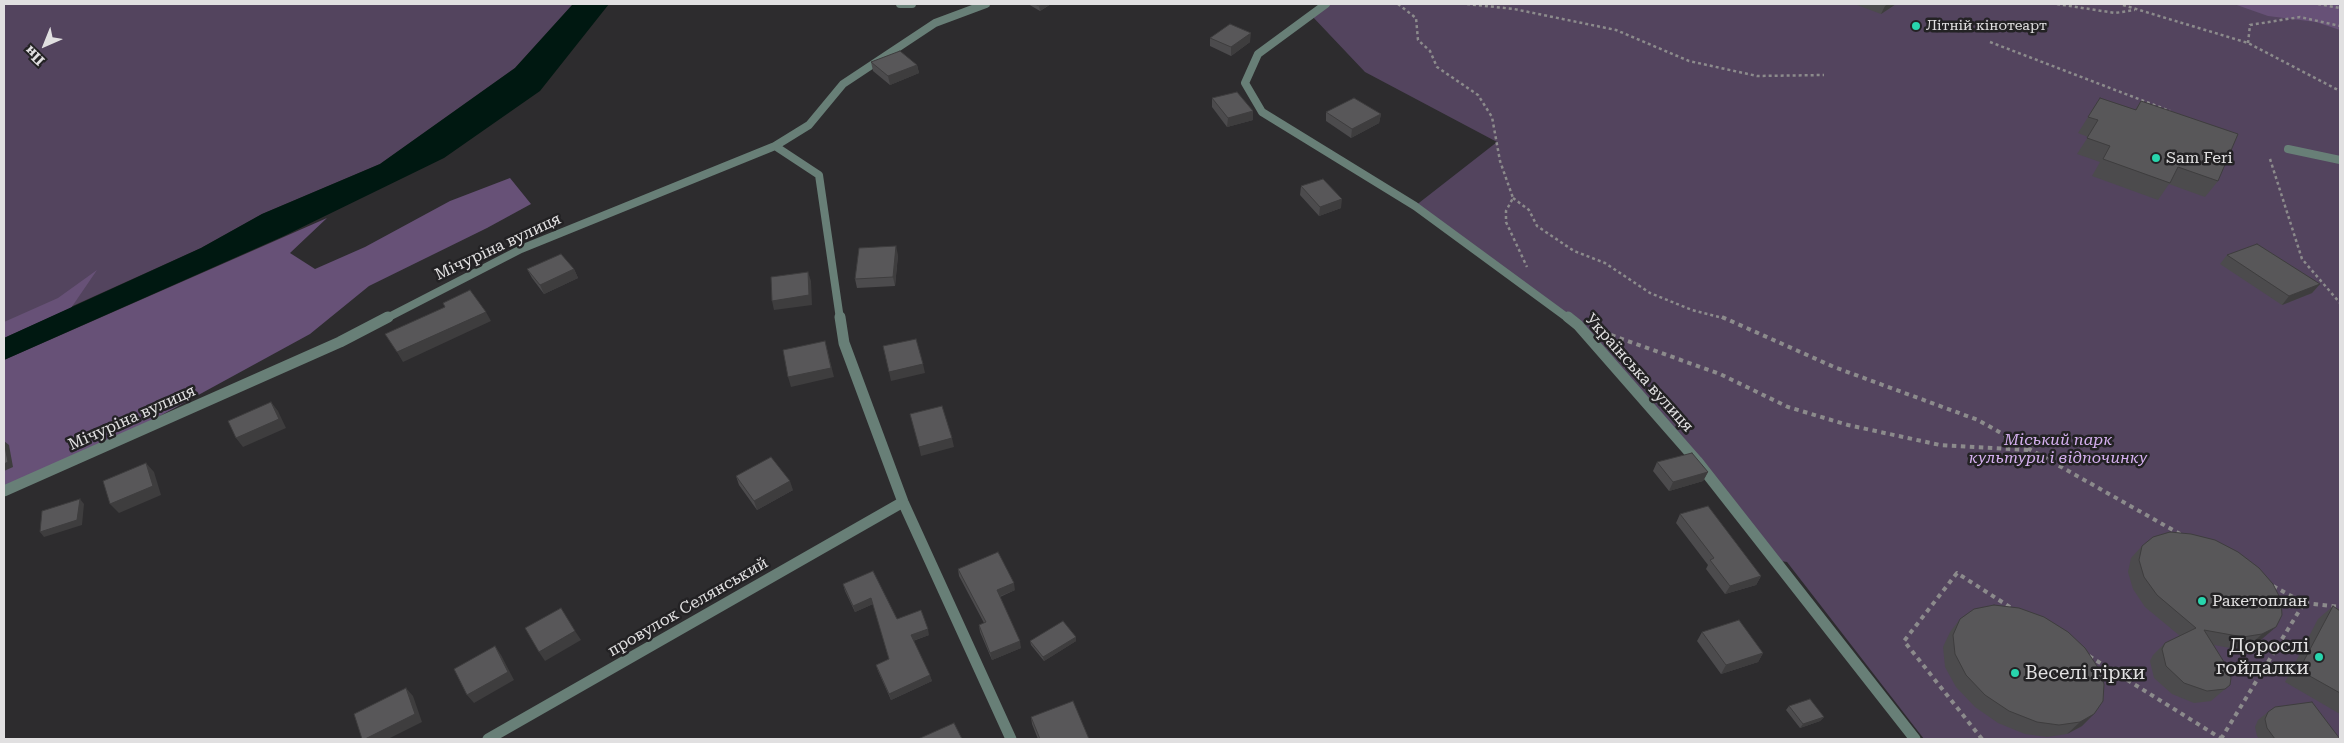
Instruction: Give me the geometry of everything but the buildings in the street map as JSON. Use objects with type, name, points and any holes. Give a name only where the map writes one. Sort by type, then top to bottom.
[{"type":"street","points":[[900,4],[912,4]]},
{"type":"street","name":"Мічуріна вулиця","points":[[4,490],[340,342],[522,249],[776,146],[809,125],[843,84],[935,23],[986,4]]},
{"type":"street","name":"Українська вулиця","points":[[1326,4],[1258,54],[1246,83],[1262,112],[1415,206],[1578,325],[1697,461],[1915,739]]},
{"type":"street","points":[[776,146],[819,175],[844,343],[903,502],[1011,739]]},
{"type":"street","points":[[2288,149],[2340,160]]},
{"type":"street","name":"провулок Селянський","points":[[488,739],[903,502]]},
{"type":"path","points":[[1398,4],[1416,18],[1418,40],[1430,51],[1437,67],[1478,95],[1492,116],[1500,161],[1508,188],[1513,198],[1529,210],[1537,226],[1574,251],[1605,263],[1650,293],[1692,310],[1729,319],[1834,367],[1978,420],[2184,536]]},
{"type":"path","points":[[1467,4],[1524,11],[1616,30],[1689,61],[1758,76],[1824,75]]},
{"type":"path","points":[[2057,4],[2115,13],[2138,10]]},
{"type":"path","points":[[2318,4],[2340,8]]},
{"type":"path","points":[[2122,5],[2248,42],[2340,91]]},
{"type":"path","points":[[2248,42],[2250,25],[2300,18],[2340,26]]},
{"type":"path","points":[[1990,42],[2174,113]]},
{"type":"path","points":[[2270,159],[2302,259],[2340,303]]},
{"type":"path","points":[[1513,198],[1506,212],[1506,222],[1530,274],[1536,294]]},
{"type":"path","points":[[1578,325],[1720,374],[1788,407],[1848,425],[1940,445],[2029,450]]},
{"type":"path","points":[[1982,739],[1904,641],[1957,573],[2015,610]]},
{"type":"path","points":[[2269,584],[2304,603],[2340,607]]},
{"type":"path","points":[[2081,651],[2222,739],[2304,603]]},
{"type":"green space","points":[[4,4],[573,4],[515,68],[380,164],[262,214],[201,248],[4,337]]},
{"type":"green space","name":"Міський парк культури і відпочинку","points":[[1326,4],[2321,4],[2340,8],[2340,739],[1924,739],[1787,562],[1775,560],[1578,325],[1415,206],[1497,142],[1365,72],[1311,15]]},
{"type":"shaded area","points":[[573,4],[609,4],[540,91],[444,158],[284,236],[4,360],[4,338],[201,248],[262,214],[380,164],[515,68]]},
{"type":"shaded area","points":[[2234,4],[2340,4],[2340,30],[2316,22],[2268,16]]},
{"type":"shaded area","points":[[510,178],[531,204],[487,228],[369,286],[310,334],[94,452],[4,488],[4,360],[327,218],[290,253],[315,269],[365,247],[450,201]]},
{"type":"shaded area","points":[[97,270],[71,308],[4,338],[4,322],[58,298]]},
{"type":"place","name":"Літній кінотеарт","points":[[1916,26]]},
{"type":"place","name":"Sam Feri","points":[[2156,158]]},
{"type":"place","name":"Ракетоплан","points":[[2202,601]]},
{"type":"place","name":"Дорослі гойдалки","points":[[2319,657]]},
{"type":"place","name":"Веселі гірки","points":[[2015,673]]}]
